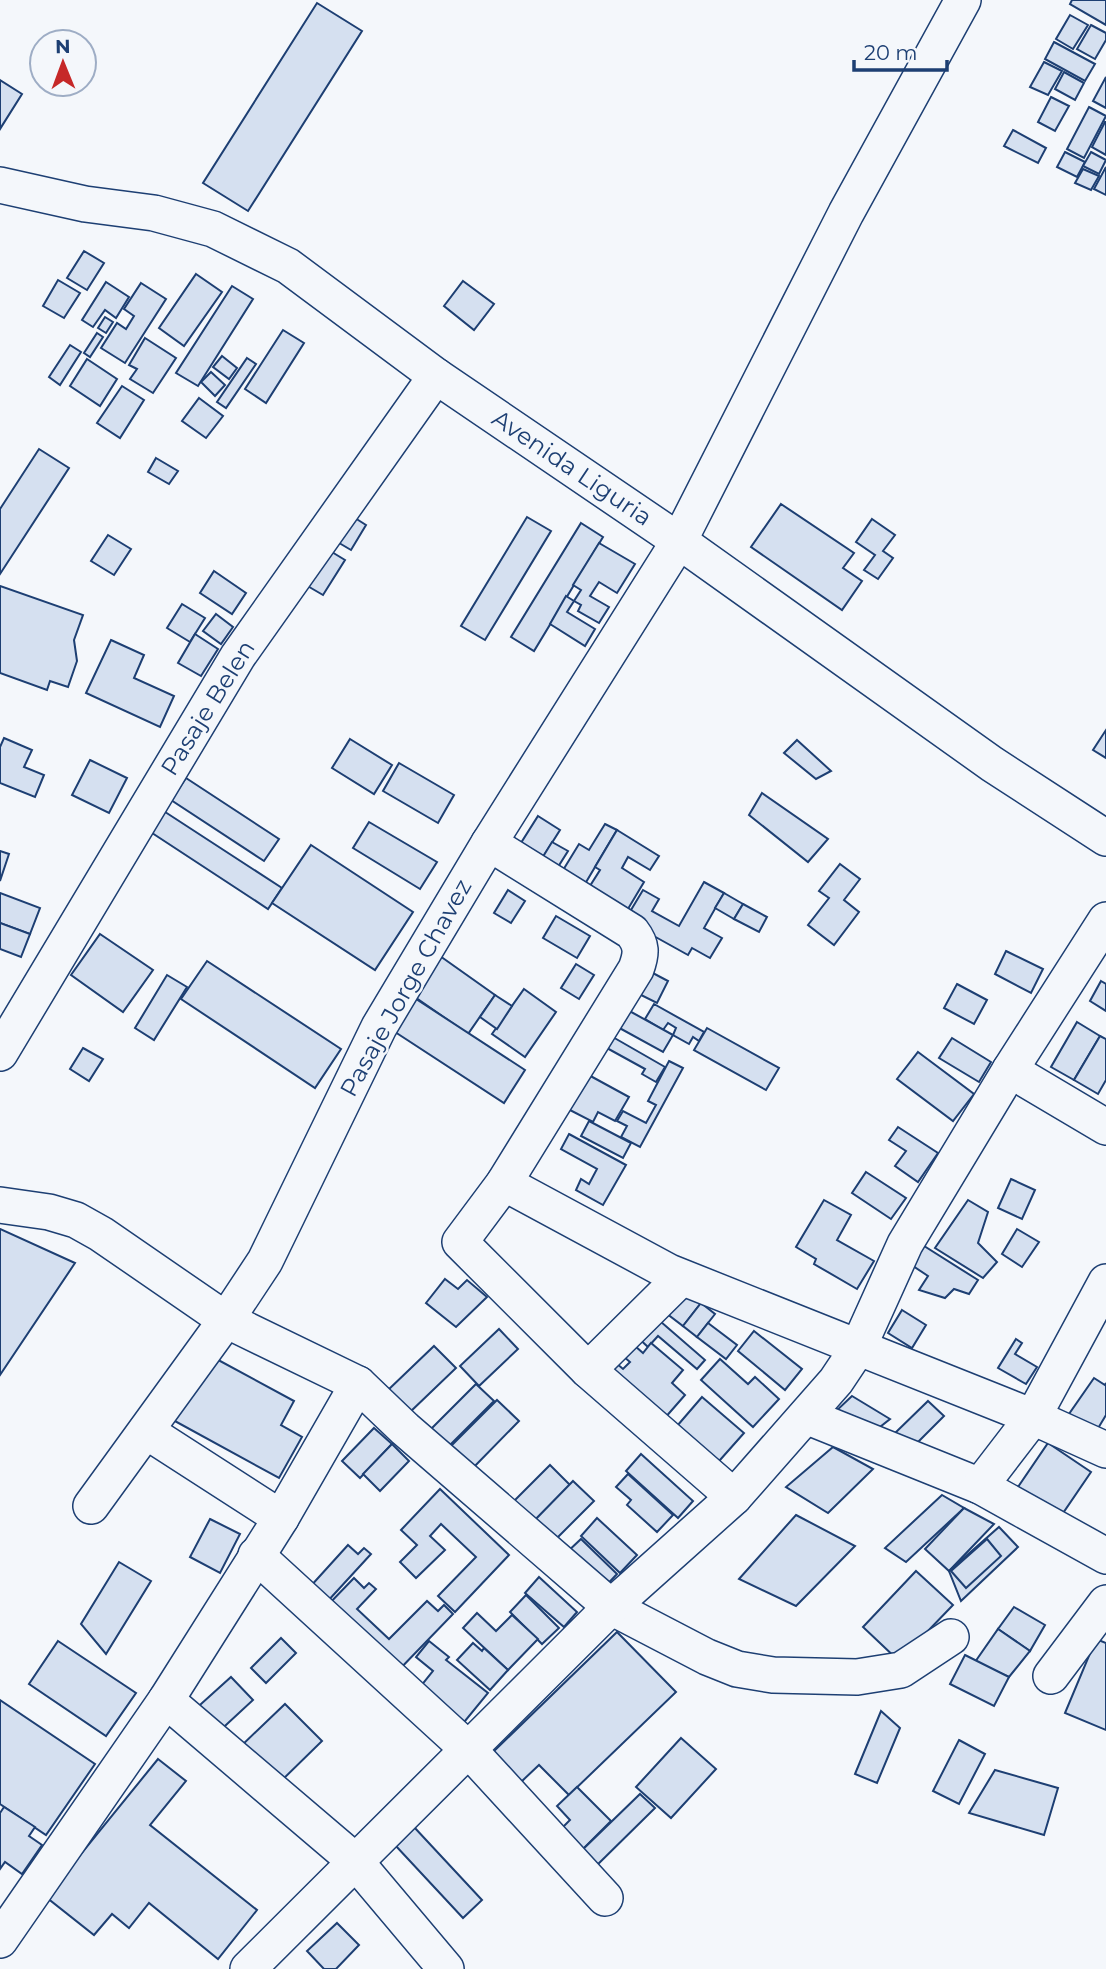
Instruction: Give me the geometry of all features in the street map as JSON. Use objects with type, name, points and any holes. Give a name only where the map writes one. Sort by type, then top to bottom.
[{"type":"street","name":"Pasaje Jorge Chavez","points":[[91,1506],[226,1320],[265,1261],[379,1027],[489,843],[679,541],[846,213],[963,0]]},
{"type":"street","name":"Avenida Liguria","points":[[0,185],[85,204],[153,213],[213,229],[288,266],[436,376],[679,541],[992,764],[1106,838]]},
{"type":"street","name":"Pasaje Belen","points":[[0,1053],[238,656],[436,376]]},
{"type":"street","points":[[489,843],[632,932],[640,943],[641,956],[636,969],[504,1183],[460,1242],[588,1370],[734,1497]]},
{"type":"street","points":[[248,1969],[611,1607],[734,1497],[835,1381],[858,1349],[905,1244],[1010,1070],[1106,920]]},
{"type":"street","points":[[1010,1070],[1106,1127]]},
{"type":"street","points":[[504,1183],[681,1278],[1033,1417],[1106,1450]]},
{"type":"street","points":[[0,1205],[49,1212],[76,1220],[101,1234],[226,1320],[358,1384],[405,1429],[611,1607],[706,1657],[737,1669],[773,1675],[857,1677],[901,1670],[951,1637]]},
{"type":"street","points":[[588,1370],[681,1278]]},
{"type":"street","points":[[980,1486],[1033,1417],[1106,1282]]},
{"type":"street","points":[[0,1940],[166,1700],[281,1518],[358,1384]]},
{"type":"street","points":[[806,1416],[980,1486],[1106,1556]]},
{"type":"street","points":[[146,1431],[281,1518]]},
{"type":"street","points":[[256,1555],[469,1749],[605,1898]]},
{"type":"street","points":[[1051,1676],[1106,1603]]},
{"type":"street","points":[[166,1700],[355,1861],[446,1969]]},
{"type":"building","points":[[1072,0],[1106,0],[1106,25],[1070,4]]},
{"type":"building","points":[[317,3],[362,31],[248,211],[203,183]]},
{"type":"building","points":[[1070,15],[1088,25],[1073,49],[1056,39]]},
{"type":"building","points":[[1091,25],[1106,33],[1106,40],[1095,59],[1077,49]]},
{"type":"building","points":[[1054,42],[1095,64],[1085,81],[1045,59]]},
{"type":"building","points":[[1044,62],[1062,71],[1048,95],[1030,87]]},
{"type":"building","points":[[1064,72],[1084,83],[1075,100],[1055,89]]},
{"type":"building","points":[[1106,77],[1106,108],[1093,101]]},
{"type":"building","points":[[0,80],[22,94],[0,129]]},
{"type":"building","points":[[1051,97],[1069,106],[1055,131],[1038,122]]},
{"type":"building","points":[[1089,107],[1106,116],[1084,158],[1067,149]]},
{"type":"building","points":[[1106,122],[1106,155],[1092,147]]},
{"type":"building","points":[[1013,130],[1046,148],[1038,163],[1004,146]]},
{"type":"building","points":[[1065,152],[1085,162],[1077,177],[1057,167]]},
{"type":"building","points":[[1091,152],[1106,160],[1099,174],[1083,166]]},
{"type":"building","points":[[1106,167],[1106,195],[1094,189]]},
{"type":"building","points":[[1083,169],[1099,176],[1091,190],[1075,183]]},
{"type":"building","points":[[84,251],[104,263],[87,290],[67,278]]},
{"type":"building","points":[[196,274],[222,292],[184,346],[159,328]]},
{"type":"building","points":[[58,280],[80,293],[64,318],[43,306]]},
{"type":"building","points":[[463,281],[494,304],[474,330],[444,306]]},
{"type":"building","points":[[106,282],[129,297],[116,318],[105,310],[93,327],[82,320]]},
{"type":"building","points":[[141,283],[166,299],[125,363],[101,348],[117,323],[126,329],[134,316],[124,309]]},
{"type":"building","points":[[232,286],[253,299],[198,386],[176,373]]},
{"type":"building","points":[[105,317],[113,322],[106,333],[98,328]]},
{"type":"building","points":[[283,330],[304,343],[266,403],[245,389]]},
{"type":"building","points":[[97,333],[103,337],[90,357],[84,353]]},
{"type":"building","points":[[145,338],[176,358],[153,393],[130,379],[137,369],[129,365]]},
{"type":"building","points":[[70,345],[81,352],[60,385],[49,377]]},
{"type":"building","points":[[222,356],[237,368],[229,379],[213,367]]},
{"type":"building","points":[[247,358],[256,364],[226,408],[217,402]]},
{"type":"building","points":[[87,359],[117,379],[100,406],[70,386]]},
{"type":"building","points":[[211,372],[225,385],[215,396],[201,382]]},
{"type":"building","points":[[122,386],[144,400],[120,438],[97,423]]},
{"type":"building","points":[[199,398],[223,416],[206,438],[182,421]]},
{"type":"building","points":[[39,449],[69,468],[0,574],[0,509]]},
{"type":"building","points":[[156,458],[178,471],[169,484],[148,472]]},
{"type":"building","points":[[781,504],[854,553],[843,568],[862,581],[842,610],[751,547]]},
{"type":"building","points":[[344,511],[366,525],[351,550],[329,537]]},
{"type":"building","points":[[527,517],[551,531],[485,640],[461,626]]},
{"type":"building","points":[[872,519],[895,535],[883,551],[893,558],[878,579],[864,570],[875,555],[856,542]]},
{"type":"building","points":[[581,523],[603,537],[534,651],[511,637]]},
{"type":"building","points":[[108,535],[131,549],[114,575],[91,561]]},
{"type":"building","points":[[599,543],[635,564],[617,593],[599,582],[590,596],[609,607],[599,623],[578,611],[581,605],[574,601],[581,590],[573,585]]},
{"type":"building","points":[[322,546],[345,560],[323,595],[299,581]]},
{"type":"building","points":[[214,571],[246,593],[232,614],[200,593]]},
{"type":"building","points":[[0,586],[83,615],[74,640],[77,661],[68,687],[50,681],[47,690],[0,673]]},
{"type":"building","points":[[566,596],[574,601],[567,612],[595,629],[585,646],[550,624]]},
{"type":"building","points":[[182,604],[205,618],[190,642],[167,628]]},
{"type":"building","points":[[216,614],[233,627],[221,644],[203,631]]},
{"type":"building","points":[[195,634],[218,649],[201,676],[178,663]]},
{"type":"building","points":[[111,640],[144,655],[134,678],[174,696],[160,727],[86,693]]},
{"type":"building","points":[[1106,730],[1106,758],[1093,750]]},
{"type":"building","points":[[4,738],[32,750],[24,767],[44,775],[35,797],[0,783],[0,747]]},
{"type":"building","points":[[350,739],[392,765],[374,794],[332,768]]},
{"type":"building","points":[[797,740],[831,771],[816,779],[784,753]]},
{"type":"building","points":[[90,760],[127,778],[109,813],[72,795]]},
{"type":"building","points":[[399,763],[454,795],[438,823],[383,791]]},
{"type":"building","points":[[186,778],[279,839],[264,861],[171,800]]},
{"type":"building","points":[[762,793],[828,839],[808,862],[749,815]]},
{"type":"building","points":[[159,808],[282,888],[268,909],[146,829]]},
{"type":"building","points":[[538,816],[560,830],[536,868],[514,854]]},
{"type":"building","points":[[369,822],[437,862],[420,889],[353,848]]},
{"type":"building","points":[[605,824],[617,830],[579,894],[557,880],[579,844],[589,850]]},
{"type":"building","points":[[617,830],[659,856],[650,870],[628,857],[622,868],[644,882],[622,919],[583,897],[600,870],[595,867]]},
{"type":"building","points":[[552,842],[568,851],[551,878],[536,868]]},
{"type":"building","points":[[311,845],[413,912],[375,970],[272,903]]},
{"type":"building","points":[[0,851],[9,854],[0,881]]},
{"type":"building","points":[[840,864],[860,879],[844,900],[859,912],[834,945],[808,925],[829,898],[819,891]]},
{"type":"building","points":[[704,882],[724,893],[704,928],[722,938],[710,958],[692,948],[688,955],[625,920],[643,890],[659,899],[652,911],[679,926]]},
{"type":"building","points":[[508,890],[525,901],[511,923],[494,913]]},
{"type":"building","points":[[0,893],[40,908],[30,934],[0,923]]},
{"type":"building","points":[[724,893],[743,904],[734,919],[715,908]]},
{"type":"building","points":[[743,904],[767,917],[759,932],[734,919]]},
{"type":"building","points":[[556,916],[590,936],[577,958],[543,938]]},
{"type":"building","points":[[0,923],[30,934],[21,957],[0,949]]},
{"type":"building","points":[[100,934],[153,970],[123,1012],[71,975]]},
{"type":"building","points":[[1006,951],[1043,969],[1031,993],[995,974]]},
{"type":"building","points":[[440,956],[495,995],[468,1034],[412,995]]},
{"type":"building","points":[[207,961],[341,1049],[315,1088],[181,999]]},
{"type":"building","points":[[576,964],[594,975],[579,999],[561,988]]},
{"type":"building","points":[[649,971],[668,981],[657,1003],[637,993]]},
{"type":"building","points":[[167,975],[187,987],[154,1040],[135,1028]]},
{"type":"building","points":[[1101,981],[1106,984],[1106,1011],[1090,1001]]},
{"type":"building","points":[[957,984],[987,1000],[974,1024],[944,1008]]},
{"type":"building","points":[[524,989],[556,1012],[525,1057],[492,1034]]},
{"type":"building","points":[[495,995],[512,1006],[497,1029],[480,1017]]},
{"type":"building","points":[[413,997],[525,1070],[504,1103],[392,1030]]},
{"type":"building","points":[[654,1004],[704,1032],[699,1041],[693,1037],[689,1044],[673,1035],[676,1028],[668,1023],[663,1030],[645,1019]]},
{"type":"building","points":[[624,1008],[673,1035],[663,1052],[614,1025]]},
{"type":"building","points":[[1077,1022],[1100,1036],[1074,1080],[1051,1067]]},
{"type":"building","points":[[707,1028],[779,1068],[766,1090],[694,1050]]},
{"type":"building","points":[[611,1036],[665,1067],[656,1082],[642,1074],[645,1069],[605,1047]]},
{"type":"building","points":[[1100,1036],[1106,1039],[1106,1080],[1098,1094],[1074,1080]]},
{"type":"building","points":[[952,1038],[991,1062],[979,1082],[939,1058]]},
{"type":"building","points":[[83,1048],[103,1059],[89,1081],[70,1069]]},
{"type":"building","points":[[918,1052],[974,1094],[953,1121],[897,1079]]},
{"type":"building","points":[[669,1061],[683,1068],[640,1147],[621,1137],[627,1126],[617,1121],[623,1111],[646,1123],[656,1105],[648,1101]]},
{"type":"building","points":[[585,1073],[629,1097],[615,1121],[598,1112],[593,1122],[566,1108]]},
{"type":"building","points":[[589,1121],[631,1143],[623,1158],[581,1136]]},
{"type":"building","points":[[898,1127],[938,1153],[918,1182],[895,1166],[906,1151],[889,1140]]},
{"type":"building","points":[[569,1134],[626,1165],[603,1205],[576,1190],[581,1179],[589,1184],[597,1169],[561,1149]]},
{"type":"building","points":[[866,1172],[906,1198],[891,1219],[852,1193]]},
{"type":"building","points":[[1011,1179],[1035,1190],[1022,1219],[998,1208]]},
{"type":"building","points":[[824,1200],[851,1215],[837,1240],[874,1261],[857,1289],[814,1264],[816,1259],[796,1247]]},
{"type":"building","points":[[968,1200],[988,1212],[978,1243],[997,1262],[983,1278],[935,1248]]},
{"type":"building","points":[[0,1229],[75,1263],[0,1375]]},
{"type":"building","points":[[1017,1229],[1039,1242],[1022,1267],[1002,1254]]},
{"type":"building","points":[[913,1239],[978,1280],[969,1294],[954,1289],[945,1298],[919,1290],[928,1276],[901,1258]]},
{"type":"building","points":[[445,1279],[458,1289],[467,1280],[487,1297],[456,1327],[426,1303]]},
{"type":"building","points":[[681,1287],[701,1303],[683,1326],[662,1310]]},
{"type":"building","points":[[701,1303],[715,1314],[697,1337],[683,1326]]},
{"type":"building","points":[[902,1310],[926,1325],[912,1348],[888,1333]]},
{"type":"building","points":[[653,1315],[705,1360],[697,1369],[658,1336],[648,1347],[635,1335]]},
{"type":"building","points":[[708,1323],[737,1345],[726,1359],[697,1337]]},
{"type":"building","points":[[499,1329],[518,1349],[479,1386],[460,1366]]},
{"type":"building","points":[[754,1331],[802,1369],[785,1390],[738,1351]]},
{"type":"building","points":[[627,1339],[643,1353],[651,1343],[683,1370],[672,1383],[685,1395],[657,1427],[595,1374],[609,1357],[623,1369],[630,1362],[617,1351]]},
{"type":"building","points":[[1016,1339],[1022,1343],[1015,1354],[1037,1367],[1026,1384],[998,1368]]},
{"type":"building","points":[[434,1346],[456,1368],[409,1413],[387,1391]]},
{"type":"building","points":[[209,1355],[294,1401],[281,1425],[302,1437],[279,1478],[173,1420]]},
{"type":"building","points":[[720,1359],[748,1384],[755,1377],[779,1399],[753,1427],[701,1380]]},
{"type":"building","points":[[1094,1378],[1105,1385],[1106,1383],[1106,1415],[1097,1430],[1069,1414]]},
{"type":"building","points":[[476,1384],[494,1401],[444,1451],[426,1434]]},
{"type":"building","points":[[852,1396],[890,1419],[871,1434],[835,1412]]},
{"type":"building","points":[[702,1397],[744,1433],[712,1469],[671,1433]]},
{"type":"building","points":[[497,1400],[519,1421],[469,1472],[447,1450]]},
{"type":"building","points":[[928,1401],[944,1416],[909,1451],[893,1435]]},
{"type":"building","points":[[374,1428],[392,1444],[360,1478],[342,1461]]},
{"type":"building","points":[[1048,1443],[1091,1472],[1061,1516],[1018,1487]]},
{"type":"building","points":[[392,1444],[409,1461],[380,1491],[363,1474]]},
{"type":"building","points":[[833,1447],[873,1469],[828,1513],[786,1487]]},
{"type":"building","points":[[641,1454],[693,1501],[678,1518],[626,1471]]},
{"type":"building","points":[[550,1465],[570,1485],[531,1524],[511,1504]]},
{"type":"building","points":[[628,1474],[673,1515],[657,1532],[627,1505],[631,1500],[616,1487]]},
{"type":"building","points":[[573,1481],[594,1501],[551,1544],[531,1524]]},
{"type":"building","points":[[440,1489],[509,1555],[455,1612],[438,1596],[476,1557],[441,1524],[430,1536],[445,1550],[416,1578],[400,1562],[417,1545],[401,1530]]},
{"type":"building","points":[[942,1495],[964,1508],[906,1562],[885,1548]]},
{"type":"building","points":[[964,1508],[994,1524],[949,1571],[925,1549]]},
{"type":"building","points":[[796,1515],[855,1546],[796,1606],[739,1579]]},
{"type":"building","points":[[597,1518],[637,1555],[620,1573],[581,1536]]},
{"type":"building","points":[[210,1519],[240,1534],[220,1573],[190,1557]]},
{"type":"building","points":[[999,1527],[1018,1547],[961,1601],[949,1571]]},
{"type":"building","points":[[581,1539],[617,1574],[601,1591],[564,1555]]},
{"type":"building","points":[[987,1539],[1001,1556],[966,1588],[951,1571]]},
{"type":"building","points":[[348,1545],[358,1554],[364,1548],[371,1554],[326,1603],[309,1588]]},
{"type":"building","points":[[119,1562],[151,1581],[106,1654],[81,1624]]},
{"type":"building","points":[[916,1571],[953,1605],[899,1661],[863,1627]]},
{"type":"building","points":[[539,1577],[577,1612],[564,1627],[525,1593]]},
{"type":"building","points":[[354,1578],[364,1588],[369,1583],[376,1589],[357,1609],[389,1639],[427,1601],[438,1611],[444,1605],[453,1614],[394,1675],[324,1609]]},
{"type":"building","points":[[526,1595],[559,1628],[542,1644],[510,1612]]},
{"type":"building","points":[[1014,1607],[1045,1625],[1030,1651],[998,1629]]},
{"type":"building","points":[[477,1613],[496,1631],[512,1615],[538,1639],[508,1670],[463,1628]]},
{"type":"building","points":[[998,1629],[1030,1651],[1009,1677],[975,1662]]},
{"type":"building","points":[[617,1632],[676,1692],[569,1795],[539,1765],[521,1782],[492,1753]]},
{"type":"building","points":[[281,1638],[296,1653],[266,1683],[251,1668]]},
{"type":"building","points":[[1096,1639],[1106,1643],[1106,1730],[1065,1713]]},
{"type":"building","points":[[58,1641],[136,1693],[106,1736],[29,1684]]},
{"type":"building","points":[[429,1641],[449,1657],[446,1660],[488,1693],[456,1732],[412,1697],[433,1671],[416,1657]]},
{"type":"building","points":[[473,1643],[482,1651],[484,1648],[508,1670],[490,1690],[457,1660]]},
{"type":"building","points":[[965,1655],[1009,1677],[994,1706],[950,1684]]},
{"type":"building","points":[[231,1677],[253,1700],[213,1737],[191,1713]]},
{"type":"building","points":[[0,1700],[95,1764],[46,1835],[0,1804]]},
{"type":"building","points":[[285,1704],[322,1741],[276,1786],[239,1748]]},
{"type":"building","points":[[881,1711],[900,1728],[877,1783],[855,1774]]},
{"type":"building","points":[[681,1738],[716,1769],[671,1818],[636,1787]]},
{"type":"building","points":[[959,1740],[985,1754],[959,1804],[933,1791]]},
{"type":"building","points":[[158,1759],[186,1781],[150,1825],[257,1910],[218,1959],[149,1903],[129,1928],[112,1914],[94,1935],[46,1897]]},
{"type":"building","points":[[995,1770],[1058,1788],[1044,1835],[969,1813]]},
{"type":"building","points":[[577,1787],[611,1821],[582,1850],[561,1829],[570,1820],[557,1806]]},
{"type":"building","points":[[640,1794],[655,1808],[591,1871],[576,1856]]},
{"type":"building","points":[[4,1807],[35,1827],[29,1836],[42,1845],[22,1874],[5,1862],[0,1869],[0,1813]]},
{"type":"building","points":[[414,1827],[482,1900],[463,1918],[395,1845]]},
{"type":"building","points":[[337,1923],[359,1945],[336,1969],[324,1969],[307,1951]]}]
